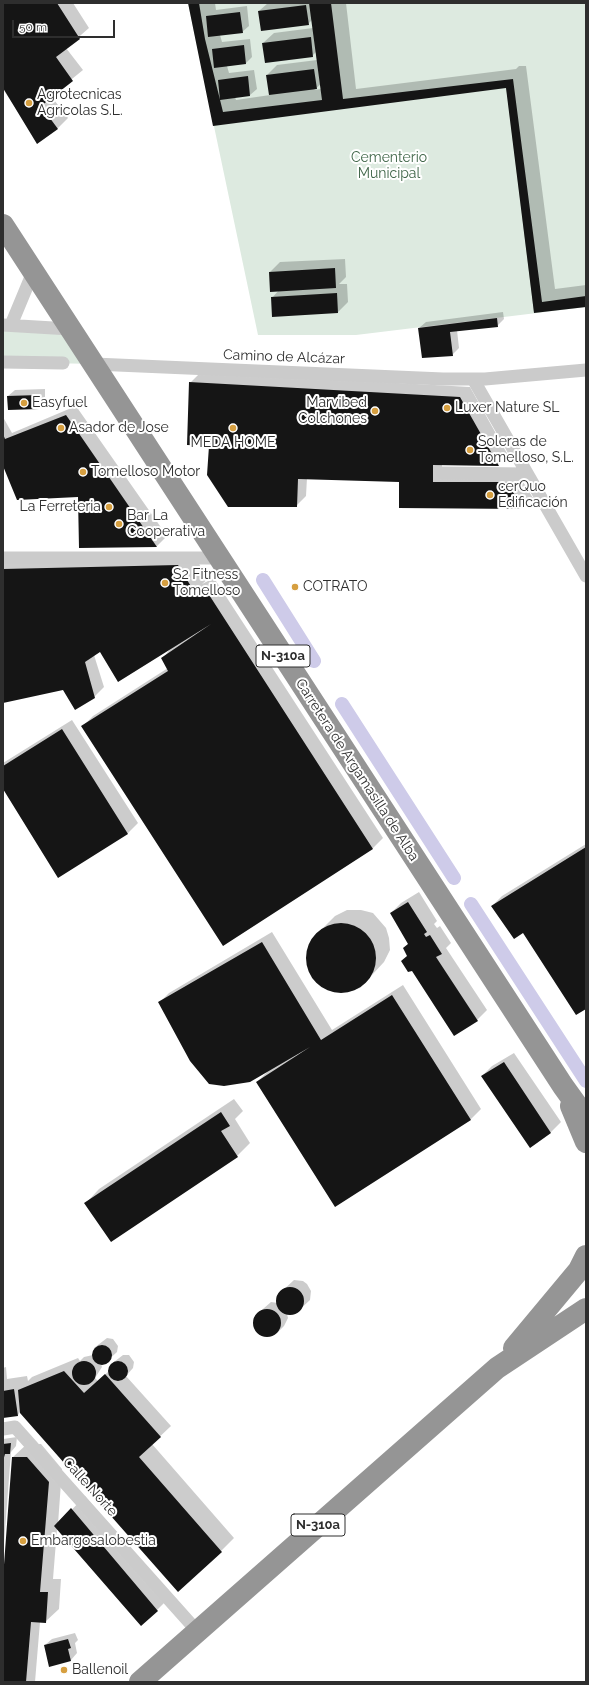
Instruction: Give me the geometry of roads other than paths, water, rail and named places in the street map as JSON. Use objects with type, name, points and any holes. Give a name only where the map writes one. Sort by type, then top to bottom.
[{"type":"highway","name":"Carretera de Argamasilla de Alba","points":[[3,225],[563,1086]]},
{"type":"highway","name":"N-310a","points":[[563,1086],[586,1118]]},
{"type":"highway","name":"N-310a","points":[[563,1086],[586,1142]]},
{"type":"highway","name":"N-310a","points":[[497,1368],[575,1276],[586,1256]]},
{"type":"highway","name":"N-310a","points":[[140,1682],[497,1368],[586,1309]]},
{"type":"street","points":[[33,272],[7,325],[70,329]]},
{"type":"street","points":[[3,362],[63,363]]},
{"type":"street","name":"Camino de Alcázar","points":[[94,364],[473,379],[586,370]]},
{"type":"street","points":[[473,379],[586,576]]},
{"type":"street","points":[[442,474],[527,474]]},
{"type":"street","points":[[3,558],[219,558]]},
{"type":"street","name":"Calle Norte","points":[[3,1429],[14,1427],[197,1631]]},
{"type":"waterway","points":[[263,580],[314,661]]},
{"type":"waterway","points":[[342,704],[454,878]]},
{"type":"waterway","points":[[471,904],[586,1081]]},
{"type":"place","name":"Agrotecnicas Agricolas S.L.","points":[[29,103]]},
{"type":"place","name":"Easyfuel","points":[[24,403]]},
{"type":"place","name":"Luxer Nature SL","points":[[447,408]]},
{"type":"place","name":"Marvibed Colchones","points":[[375,411]]},
{"type":"place","name":"Asador de Jose","points":[[61,428]]},
{"type":"place","name":"MEDA HOME","points":[[233,428]]},
{"type":"place","name":"Soleras de Tomelloso, S.L.","points":[[470,450]]},
{"type":"place","name":"Tomelloso Motor","points":[[83,472]]},
{"type":"place","name":"cerQuo Edificación","points":[[490,495]]},
{"type":"place","name":"La Ferreteria","points":[[109,507]]},
{"type":"place","name":"Bar La Cooperativa","points":[[119,524]]},
{"type":"place","name":"S2 Fitness Tomelloso","points":[[165,583]]},
{"type":"place","name":"COTRATO","points":[[295,587]]},
{"type":"place","name":"Embargosalobestia","points":[[23,1541]]},
{"type":"place","name":"Ballenoil","points":[[64,1670]]},
{"type":"park label","name":"Cementerio Municipal","points":[[389,166]]}]
